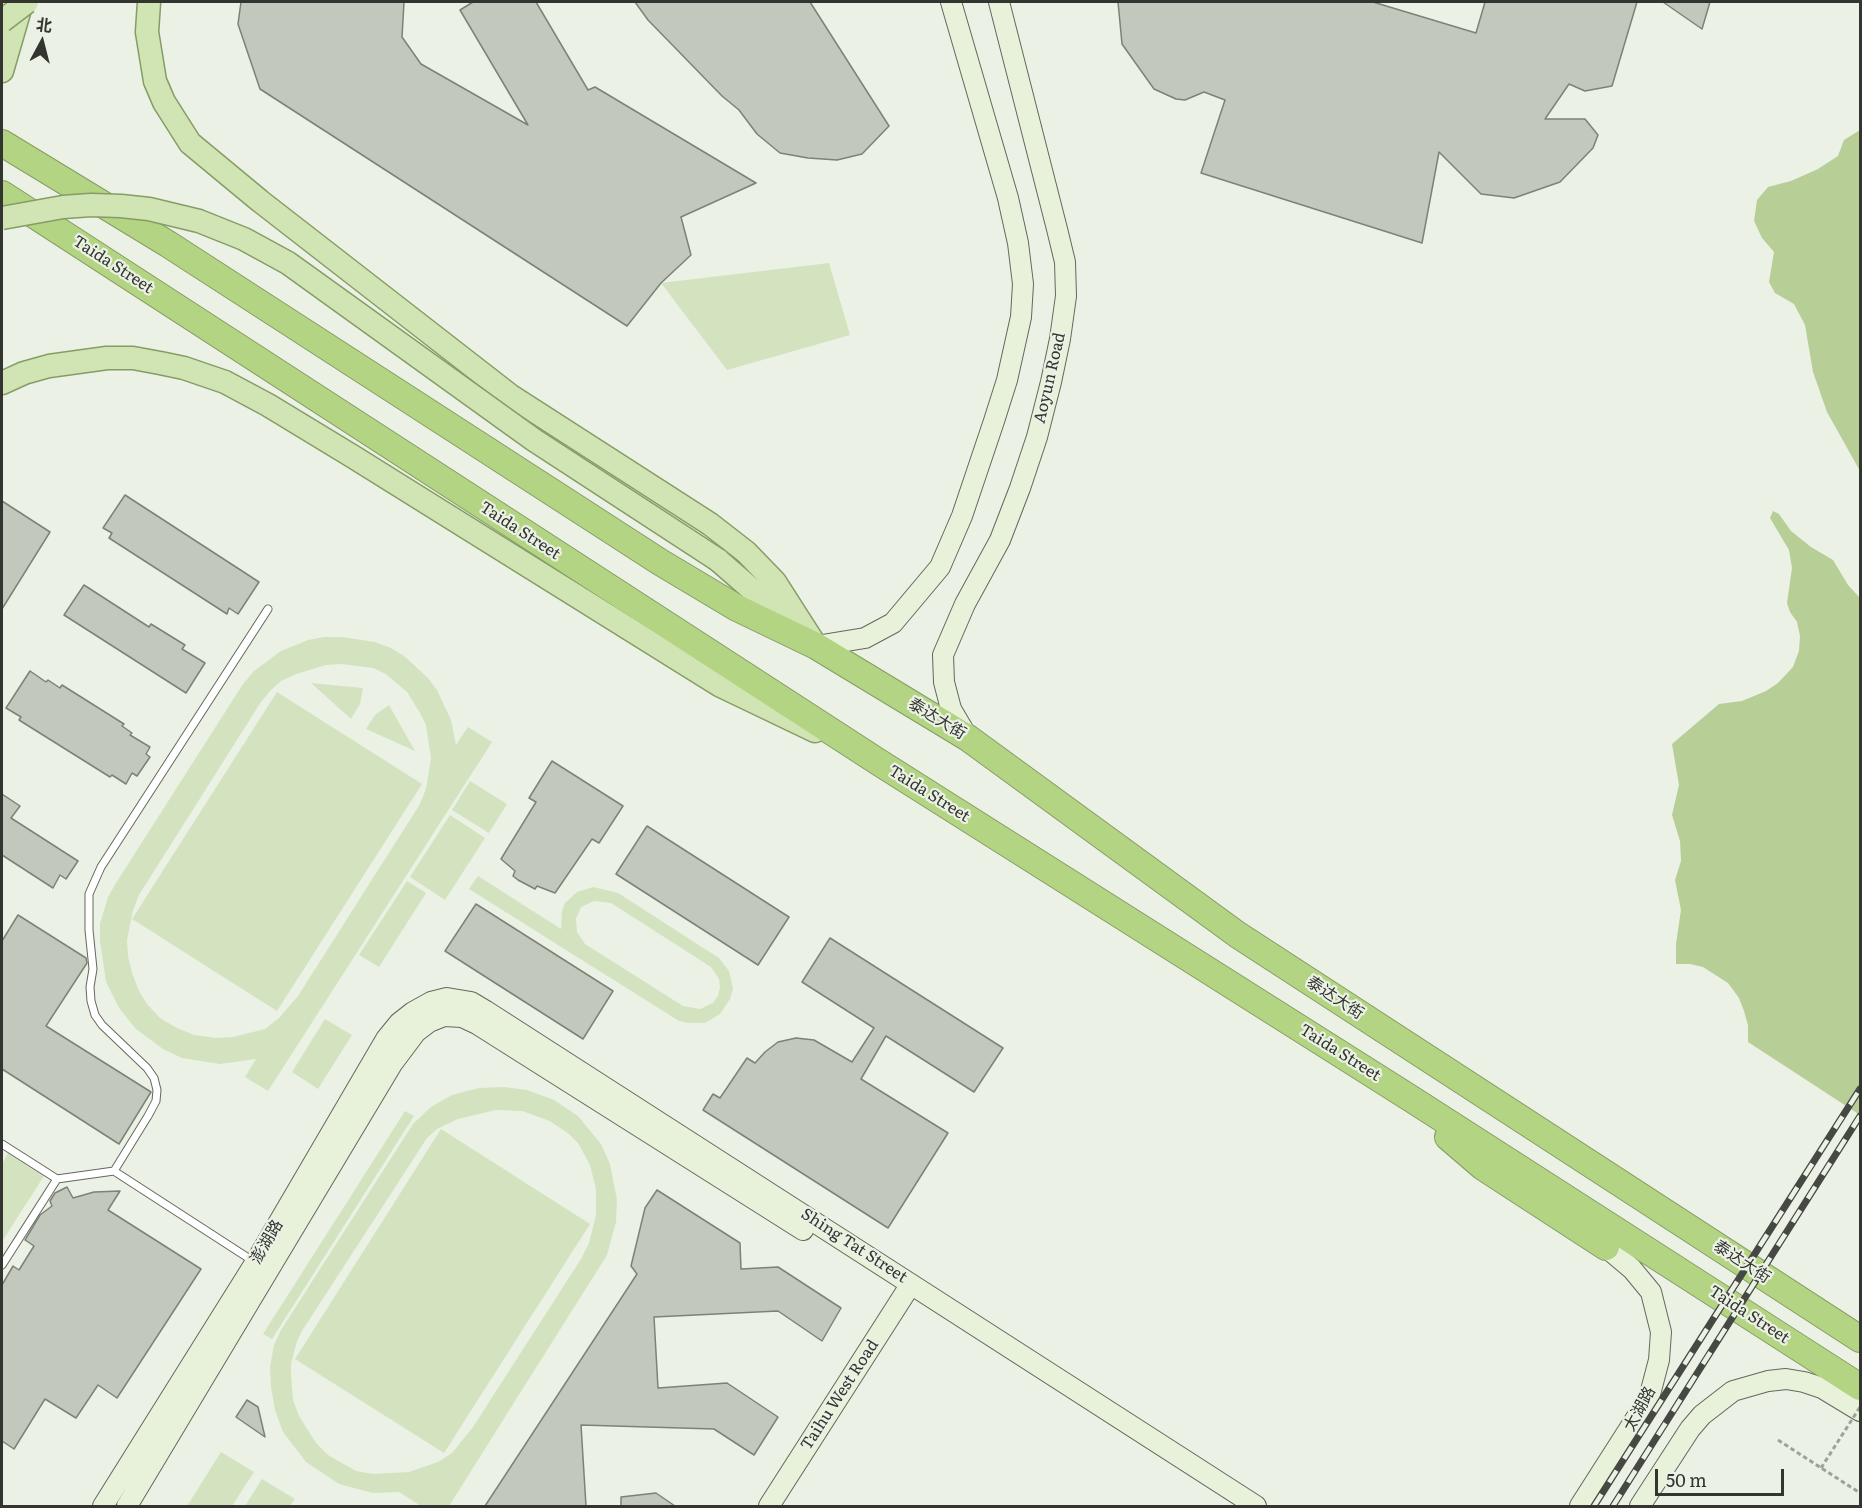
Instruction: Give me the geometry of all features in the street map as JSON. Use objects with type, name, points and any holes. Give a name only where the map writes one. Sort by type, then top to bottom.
[{"type":"highway","points":[[2,143],[168,244],[660,562],[737,608],[816,646]]},
{"type":"highway","name":"Taida Street","points":[[2,194],[880,763],[1410,1098],[1860,1387]]},
{"type":"highway","name":"泰达大街","points":[[816,646],[968,738],[1238,935],[1860,1338]]},
{"type":"highway","points":[[1410,1098],[1452,1141],[1483,1167],[1606,1247]]},
{"type":"main road","points":[[2,71],[22,2]]},
{"type":"main road","points":[[2,21],[27,2]]},
{"type":"main road","points":[[149,2],[147,33],[155,81],[164,102],[190,142],[260,201],[511,396],[710,524],[746,552],[775,582],[816,646]]},
{"type":"main road","points":[[2,218],[63,207],[121,206],[149,209],[199,221],[244,239],[288,263],[534,440],[718,560],[816,646]]},
{"type":"main road","points":[[2,383],[24,373],[49,366],[107,358],[133,358],[160,363],[184,368],[225,382],[343,450],[719,685],[880,763]]},
{"type":"street","points":[[816,646],[866,638],[893,623],[940,567],[962,516],[994,421],[1007,380],[1022,317],[1023,284],[1018,243],[1008,198],[951,2]]},
{"type":"street","name":"Aoyun Road","points":[[968,738],[951,709],[944,682],[943,655],[965,604],[1000,540],[1020,488],[1037,437],[1051,382],[1066,296],[1065,262],[999,2]]},
{"type":"street","name":"澎湖路","points":[[103,1506],[255,1263],[386,1039],[399,1023],[431,1002],[446,1007]]},
{"type":"street","name":"澎湖路","points":[[127,1506],[392,1064],[416,1032],[446,1007]]},
{"type":"street","name":"Shing Tat Street","points":[[446,1007],[506,1040],[1256,1506]]},
{"type":"street","name":"太湖路","points":[[1580,1506],[1644,1408],[1659,1360],[1661,1332],[1651,1292],[1632,1269],[1606,1247]]},
{"type":"street","name":"Shing Tat Street","points":[[908,1289],[1234,1506]]},
{"type":"street","name":"Taihu West Road","points":[[769,1506],[908,1289]]},
{"type":"street","points":[[1640,1506],[1690,1429],[1709,1408],[1733,1391],[1749,1385],[1786,1379],[1804,1382],[1836,1396],[1860,1412]]},
{"type":"lane","points":[[114,1171],[156,1101],[156,1090],[154,1078],[147,1068],[102,1025],[90,1001],[93,969],[89,930],[89,894],[101,867],[268,609]]},
{"type":"lane","points":[[2,1144],[57,1179],[114,1171],[255,1263]]},
{"type":"lane","points":[[2,1265],[57,1179]]},
{"type":"path","points":[[1821,1468],[1860,1407]]},
{"type":"path","points":[[1778,1440],[1860,1493]]},
{"type":"shaded area","points":[[1860,130],[1860,471],[1827,412],[1813,372],[1805,325],[1794,304],[1775,293],[1769,282],[1774,252],[1762,238],[1754,221],[1757,200],[1768,187],[1791,181],[1818,169],[1838,156],[1844,140]]},
{"type":"shaded area","points":[[829,263],[850,335],[727,370],[661,283]]},
{"type":"shaded area","points":[[1773,511],[1779,514],[1791,531],[1811,547],[1833,560],[1848,585],[1860,598],[1860,1115],[1748,1042],[1748,1025],[1744,1011],[1739,998],[1728,983],[1703,967],[1676,964],[1676,944],[1681,910],[1675,880],[1681,861],[1680,841],[1672,815],[1679,785],[1672,744],[1719,704],[1742,701],[1778,683],[1793,667],[1799,651],[1800,636],[1797,622],[1787,603],[1792,568],[1789,550],[1770,518]]},
{"type":"shaded area","points":[[342,637],[375,642],[391,648],[404,656],[427,677],[437,690],[451,720],[456,745],[468,727],[492,742],[268,1091],[245,1077],[256,1059],[220,1064],[182,1058],[163,1049],[136,1029],[119,1008],[106,982],[100,924],[108,897],[116,883],[243,684],[254,671],[281,651],[308,640]],"holes":[[[342,664],[373,668],[386,674],[407,692],[426,725],[431,758],[426,789],[420,804],[298,996],[279,1018],[265,1029],[233,1037],[216,1038],[194,1035],[175,1027],[160,1018],[147,1004],[132,973],[127,940],[133,910],[139,895],[261,702],[271,690],[281,681],[296,674],[326,665]]]},
{"type":"shaded area","points":[[311,683],[363,688],[360,704],[351,719]]},
{"type":"shaded area","points":[[277,692],[422,784],[277,1011],[132,919]]},
{"type":"shaded area","points":[[389,705],[415,751],[366,729],[375,715]]},
{"type":"shaded area","points":[[470,781],[507,804],[489,833],[452,810]]},
{"type":"shaded area","points":[[450,815],[485,838],[445,900],[410,877]]},
{"type":"shaded area","points":[[478,876],[561,929],[565,903],[577,892],[593,887],[618,893],[719,958],[729,971],[733,989],[730,999],[720,1014],[705,1023],[679,1021],[469,889]],"holes":[[[594,901],[611,903],[711,967],[719,979],[720,987],[713,1003],[700,1009],[683,1006],[585,944],[577,932],[576,919],[581,907]]]},
{"type":"shaded area","points":[[407,881],[426,893],[379,967],[359,955]]},
{"type":"shaded area","points":[[325,1019],[352,1035],[318,1089],[292,1072]]},
{"type":"shaded area","points":[[504,1087],[527,1090],[554,1100],[578,1116],[601,1144],[610,1164],[617,1200],[616,1222],[607,1255],[449,1506],[421,1506],[399,1492],[373,1493],[339,1484],[306,1462],[283,1432],[275,1410],[270,1367],[274,1345],[281,1330],[413,1124],[431,1107],[452,1095],[479,1088]],"holes":[[[496,1110],[522,1111],[550,1121],[569,1134],[578,1143],[590,1165],[596,1189],[596,1215],[589,1243],[473,1427],[452,1453],[438,1462],[409,1472],[373,1474],[356,1471],[328,1455],[316,1443],[299,1416],[293,1400],[291,1375],[291,1364],[297,1341],[427,1138],[437,1129],[458,1119]]]},
{"type":"shaded area","points":[[405,1111],[414,1116],[272,1339],[263,1334]]},
{"type":"shaded area","points":[[441,1129],[590,1224],[444,1453],[295,1359]]},
{"type":"shaded area","points":[[8,1153],[44,1176],[3,1240],[2,1164]]},
{"type":"shaded area","points":[[221,1452],[254,1472],[232,1506],[187,1506]]},
{"type":"shaded area","points":[[262,1479],[295,1499],[290,1506],[245,1506]]},
{"type":"building","points":[[241,2],[404,2],[402,37],[421,64],[528,125],[460,10],[473,2],[536,2],[588,90],[595,87],[756,183],[681,217],[691,255],[661,283],[627,326],[260,89],[238,24]]},
{"type":"building","points":[[635,2],[810,2],[889,126],[862,154],[837,160],[780,153],[757,134],[739,110],[722,96],[648,20]]},
{"type":"building","points":[[1118,2],[1373,2],[1476,33],[1485,2],[1637,2],[1612,86],[1585,91],[1569,84],[1545,119],[1585,119],[1598,135],[1593,148],[1560,182],[1514,198],[1481,194],[1439,152],[1422,243],[1201,173],[1225,100],[1204,92],[1185,100],[1176,99],[1154,89],[1122,44]]},
{"type":"building","points":[[1663,2],[1710,2],[1702,29]]},
{"type":"building","points":[[125,495],[259,582],[238,614],[229,608],[227,614],[109,538],[112,533],[103,528]]},
{"type":"building","points":[[2,501],[50,532],[2,609]]},
{"type":"building","points":[[84,585],[149,627],[151,624],[185,645],[182,649],[205,663],[186,693],[64,615]]},
{"type":"building","points":[[30,671],[46,682],[48,680],[60,688],[62,685],[124,724],[122,726],[132,733],[130,735],[150,747],[146,754],[150,757],[137,776],[132,773],[126,784],[112,775],[110,777],[19,720],[21,717],[6,708]]},
{"type":"building","points":[[552,761],[623,806],[599,843],[592,839],[555,893],[537,886],[535,889],[518,880],[513,876],[515,871],[501,859],[536,802],[529,798]]},
{"type":"building","points":[[2,794],[20,806],[11,818],[78,861],[66,879],[60,875],[53,888],[2,855]]},
{"type":"building","points":[[647,826],[789,917],[758,965],[616,874]]},
{"type":"building","points":[[476,904],[613,991],[583,1039],[445,951]]},
{"type":"building","points":[[18,915],[86,958],[87,963],[46,1026],[151,1092],[119,1144],[2,1069],[2,941]]},
{"type":"building","points":[[830,938],[1003,1048],[974,1092],[886,1036],[861,1079],[948,1133],[888,1228],[703,1110],[713,1094],[720,1098],[747,1058],[755,1063],[778,1042],[796,1038],[814,1040],[852,1062],[874,1028],[802,982]]},
{"type":"building","points":[[67,1187],[73,1198],[94,1192],[120,1191],[108,1210],[201,1269],[117,1398],[98,1385],[76,1418],[45,1399],[14,1449],[2,1441],[2,1285],[13,1266],[19,1270],[34,1246],[25,1240],[40,1215],[52,1206],[50,1201],[55,1193]]},
{"type":"building","points":[[657,1190],[740,1243],[741,1269],[778,1267],[841,1308],[822,1341],[778,1311],[654,1317],[658,1388],[727,1383],[778,1417],[754,1455],[714,1429],[581,1425],[586,1506],[485,1506],[637,1274],[631,1266],[645,1208]]},
{"type":"building","points":[[247,1400],[258,1407],[265,1437],[236,1417]]},
{"type":"building","points":[[656,1493],[675,1506],[621,1506],[621,1497]]},
{"type":"railway","points":[[1594,1506],[1860,1089]]},
{"type":"railway","points":[[1613,1506],[1860,1116]]}]
